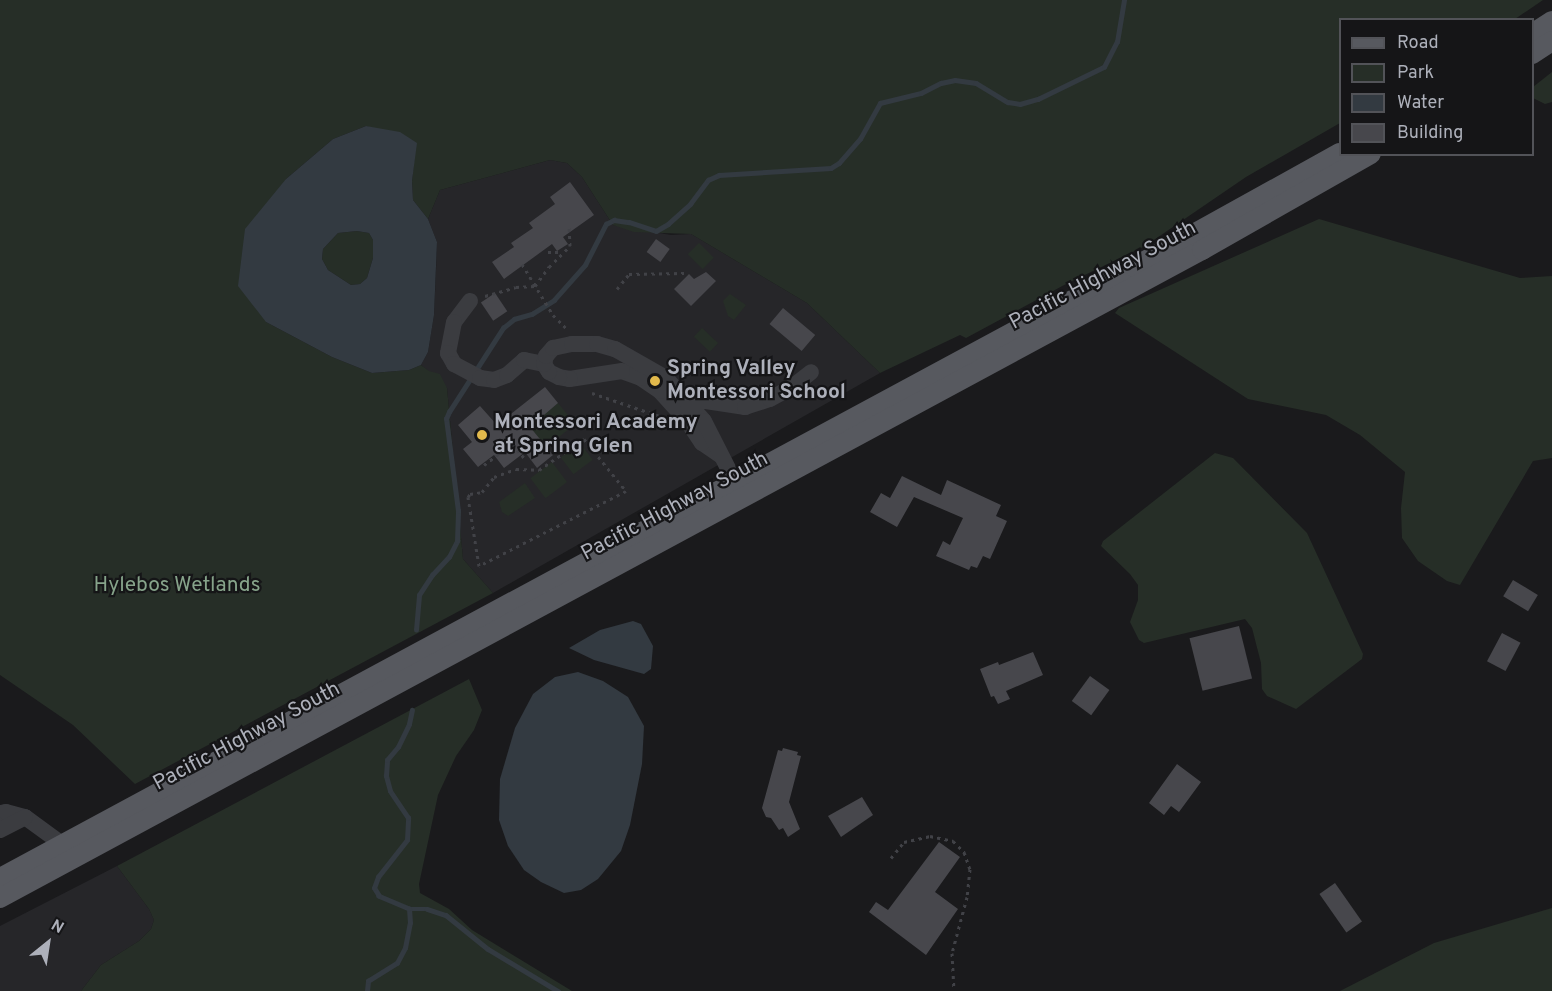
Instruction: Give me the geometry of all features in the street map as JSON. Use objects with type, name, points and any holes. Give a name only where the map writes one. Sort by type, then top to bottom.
[{"type":"main road","points":[[1534,33],[1552,21]]},
{"type":"main road","points":[[1534,53],[1552,41]]},
{"type":"main road","name":"Pacific Highway South","points":[[0,878],[1339,154]]},
{"type":"main road","name":"Pacific Highway South","points":[[0,898],[712,522],[1367,156]]},
{"type":"lane","points":[[470,301],[454,322],[448,353],[454,364],[480,378],[494,380],[507,375],[524,360],[544,364]]},
{"type":"lane","points":[[691,415],[666,378],[615,349],[597,345],[572,344],[553,348],[546,356],[544,364],[549,372],[559,377],[570,379],[622,371],[641,378],[691,415],[714,436],[720,455],[735,482]]},
{"type":"lane","points":[[691,415],[699,400],[745,407],[770,399],[792,387],[811,372]]},
{"type":"lane","points":[[0,813],[6,812],[25,817],[62,844]]},
{"type":"lane","points":[[0,830],[25,817]]},
{"type":"path","points":[[536,286],[570,246],[569,227]]},
{"type":"path","points":[[548,252],[563,252]]},
{"type":"path","points":[[522,264],[553,315]]},
{"type":"path","points":[[617,289],[629,274],[684,273]]},
{"type":"path","points":[[470,301],[516,286],[536,286]]},
{"type":"path","points":[[559,377],[627,407],[673,420],[691,415]]},
{"type":"path","points":[[584,439],[626,491],[479,566],[468,497],[471,494],[482,492],[494,477],[516,469],[539,470],[584,439]]},
{"type":"path","points":[[484,465],[512,444],[526,460]]},
{"type":"path","points":[[891,858],[904,842],[930,836],[953,841],[964,852],[970,869],[967,897],[952,953],[954,991]]},
{"type":"shaded area","name":"Spring Valley Montessori School","points":[[550,160],[567,163],[582,177],[613,225],[671,235],[691,234],[807,303],[880,373],[493,593],[463,559],[447,388],[421,365],[428,352],[434,315],[437,242],[428,219],[440,190]]},
{"type":"shaded area","points":[[117,866],[149,909],[154,920],[151,929],[139,941],[101,965],[81,991],[0,991],[0,926]]},
{"type":"green space","name":"Hylebos Wetlands","points":[[0,0],[1543,0],[1516,18],[1339,18],[1339,124],[1246,177],[1145,246],[1066,284],[966,338],[960,335],[880,373],[807,303],[691,234],[634,232],[613,225],[582,177],[567,163],[550,160],[440,190],[428,219],[413,200],[412,181],[416,143],[366,126],[333,139],[286,179],[266,322],[332,357],[372,373],[409,370],[421,365],[429,371],[440,374],[447,388],[463,559],[493,593],[135,784],[73,725],[0,675]]},
{"type":"green space","points":[[1552,72],[1552,102],[1545,104],[1534,98],[1534,86]]},
{"type":"green space","points":[[1319,219],[1520,278],[1552,276],[1552,458],[1533,461],[1460,585],[1447,581],[1418,561],[1402,538],[1401,508],[1405,472],[1360,435],[1326,415],[1248,399],[1115,313],[1119,308]]},
{"type":"green space","points":[[357,231],[369,233],[373,240],[373,258],[367,278],[360,284],[351,285],[328,270],[322,259],[323,249],[338,233]]},
{"type":"green space","points":[[699,243],[714,258],[703,269],[688,254]]},
{"type":"green space","points":[[730,294],[746,305],[734,320],[728,316],[723,301]]},
{"type":"green space","points":[[702,328],[718,343],[710,352],[694,337]]},
{"type":"green space","points":[[558,403],[575,424],[544,449],[527,428]]},
{"type":"green space","points":[[580,443],[593,460],[573,474],[561,457]]},
{"type":"green space","points":[[1215,453],[1233,458],[1307,533],[1363,654],[1362,659],[1296,709],[1267,696],[1262,689],[1261,663],[1252,628],[1245,619],[1144,643],[1139,640],[1130,622],[1138,600],[1138,585],[1101,546],[1103,541]]},
{"type":"green space","points":[[552,462],[567,482],[545,498],[530,478]]},
{"type":"green space","points":[[525,483],[535,498],[508,516],[502,512],[499,502]]},
{"type":"green space","points":[[469,679],[482,710],[474,730],[456,756],[438,795],[419,884],[420,893],[449,909],[472,930],[572,991],[81,991],[101,965],[139,941],[151,929],[154,920],[149,909],[117,866]]},
{"type":"green space","points":[[1552,908],[1552,991],[1340,991],[1434,943]]},
{"type":"water","points":[[366,126],[400,132],[417,143],[412,181],[413,200],[428,219],[437,242],[434,315],[428,352],[421,365],[409,370],[372,373],[332,357],[266,322],[238,286],[245,229],[286,179],[333,139]],"holes":[[[357,231],[369,233],[373,240],[373,258],[367,278],[360,284],[351,285],[328,270],[322,259],[323,249],[338,233]]]},
{"type":"water","points":[[633,621],[641,624],[653,646],[651,669],[644,674],[594,660],[569,648],[600,630]]},
{"type":"water","points":[[578,672],[603,681],[628,697],[644,726],[642,764],[630,825],[621,851],[598,879],[581,890],[564,893],[541,882],[524,870],[508,846],[499,820],[500,779],[515,728],[533,694],[555,677]]},
{"type":"building","points":[[570,182],[594,215],[563,237],[568,244],[557,251],[552,244],[504,279],[492,262],[514,247],[511,243],[533,228],[529,223],[555,204],[550,197]]},
{"type":"building","points":[[656,239],[670,249],[660,262],[647,252]]},
{"type":"building","points":[[706,272],[716,281],[691,306],[674,289],[689,274],[694,279]]},
{"type":"building","points":[[495,293],[507,311],[493,321],[481,303]]},
{"type":"building","points":[[783,308],[815,335],[802,351],[770,324]]},
{"type":"building","points":[[545,387],[558,403],[530,427],[553,455],[537,468],[525,452],[504,468],[494,455],[478,467],[463,449],[472,442],[458,425],[480,406],[497,425]]},
{"type":"building","points":[[902,476],[941,495],[947,480],[1001,505],[996,516],[1007,521],[990,559],[983,556],[977,568],[971,566],[969,570],[936,556],[943,541],[950,545],[963,518],[914,497],[897,527],[870,512],[881,493],[890,498]]},
{"type":"building","points":[[1513,580],[1538,595],[1528,611],[1503,596]]},
{"type":"building","points":[[1239,626],[1252,678],[1203,691],[1190,638]]},
{"type":"building","points":[[1502,633],[1521,643],[1506,671],[1487,661]]},
{"type":"building","points":[[1033,652],[1043,675],[1006,691],[1010,699],[998,704],[994,696],[991,697],[980,669],[998,662],[999,665]]},
{"type":"building","points":[[1090,676],[1109,690],[1091,715],[1072,701]]},
{"type":"building","points":[[783,748],[798,752],[797,755],[801,756],[789,802],[800,829],[788,837],[783,828],[779,830],[771,818],[766,817],[762,808],[778,750],[782,751]]},
{"type":"building","points":[[1177,764],[1201,782],[1179,812],[1171,806],[1164,815],[1149,803]]},
{"type":"building","points":[[862,797],[873,815],[841,837],[828,816]]},
{"type":"building","points":[[939,842],[960,857],[935,892],[958,909],[926,955],[869,912],[876,902],[888,910]]},
{"type":"building","points":[[1335,883],[1362,922],[1346,932],[1319,894]]},
{"type":"waterway","points":[[416,630],[419,595],[432,575],[449,557],[457,541],[458,511],[446,419],[449,412],[503,328],[514,319],[532,314],[554,300],[585,265],[606,224],[614,220],[629,222],[656,231],[668,224],[690,204],[708,180],[719,175],[831,168],[839,163],[860,139],[880,103],[921,93],[941,83],[955,80],[976,83],[1008,102],[1020,104],[1038,99],[1104,67],[1117,42],[1124,0]]},
{"type":"waterway","points":[[367,991],[368,981],[397,963],[405,948],[410,923],[409,909],[379,896],[374,888],[378,877],[407,840],[408,818],[390,791],[386,776],[387,760],[398,747],[409,724],[412,710]]},
{"type":"waterway","points":[[409,909],[427,909],[446,915],[488,949],[558,991]]},
{"type":"place","name":"Spring Valley Montessori School","points":[[655,381]]},
{"type":"place","name":"Montessori Academy at Spring Glen","points":[[482,435]]}]
